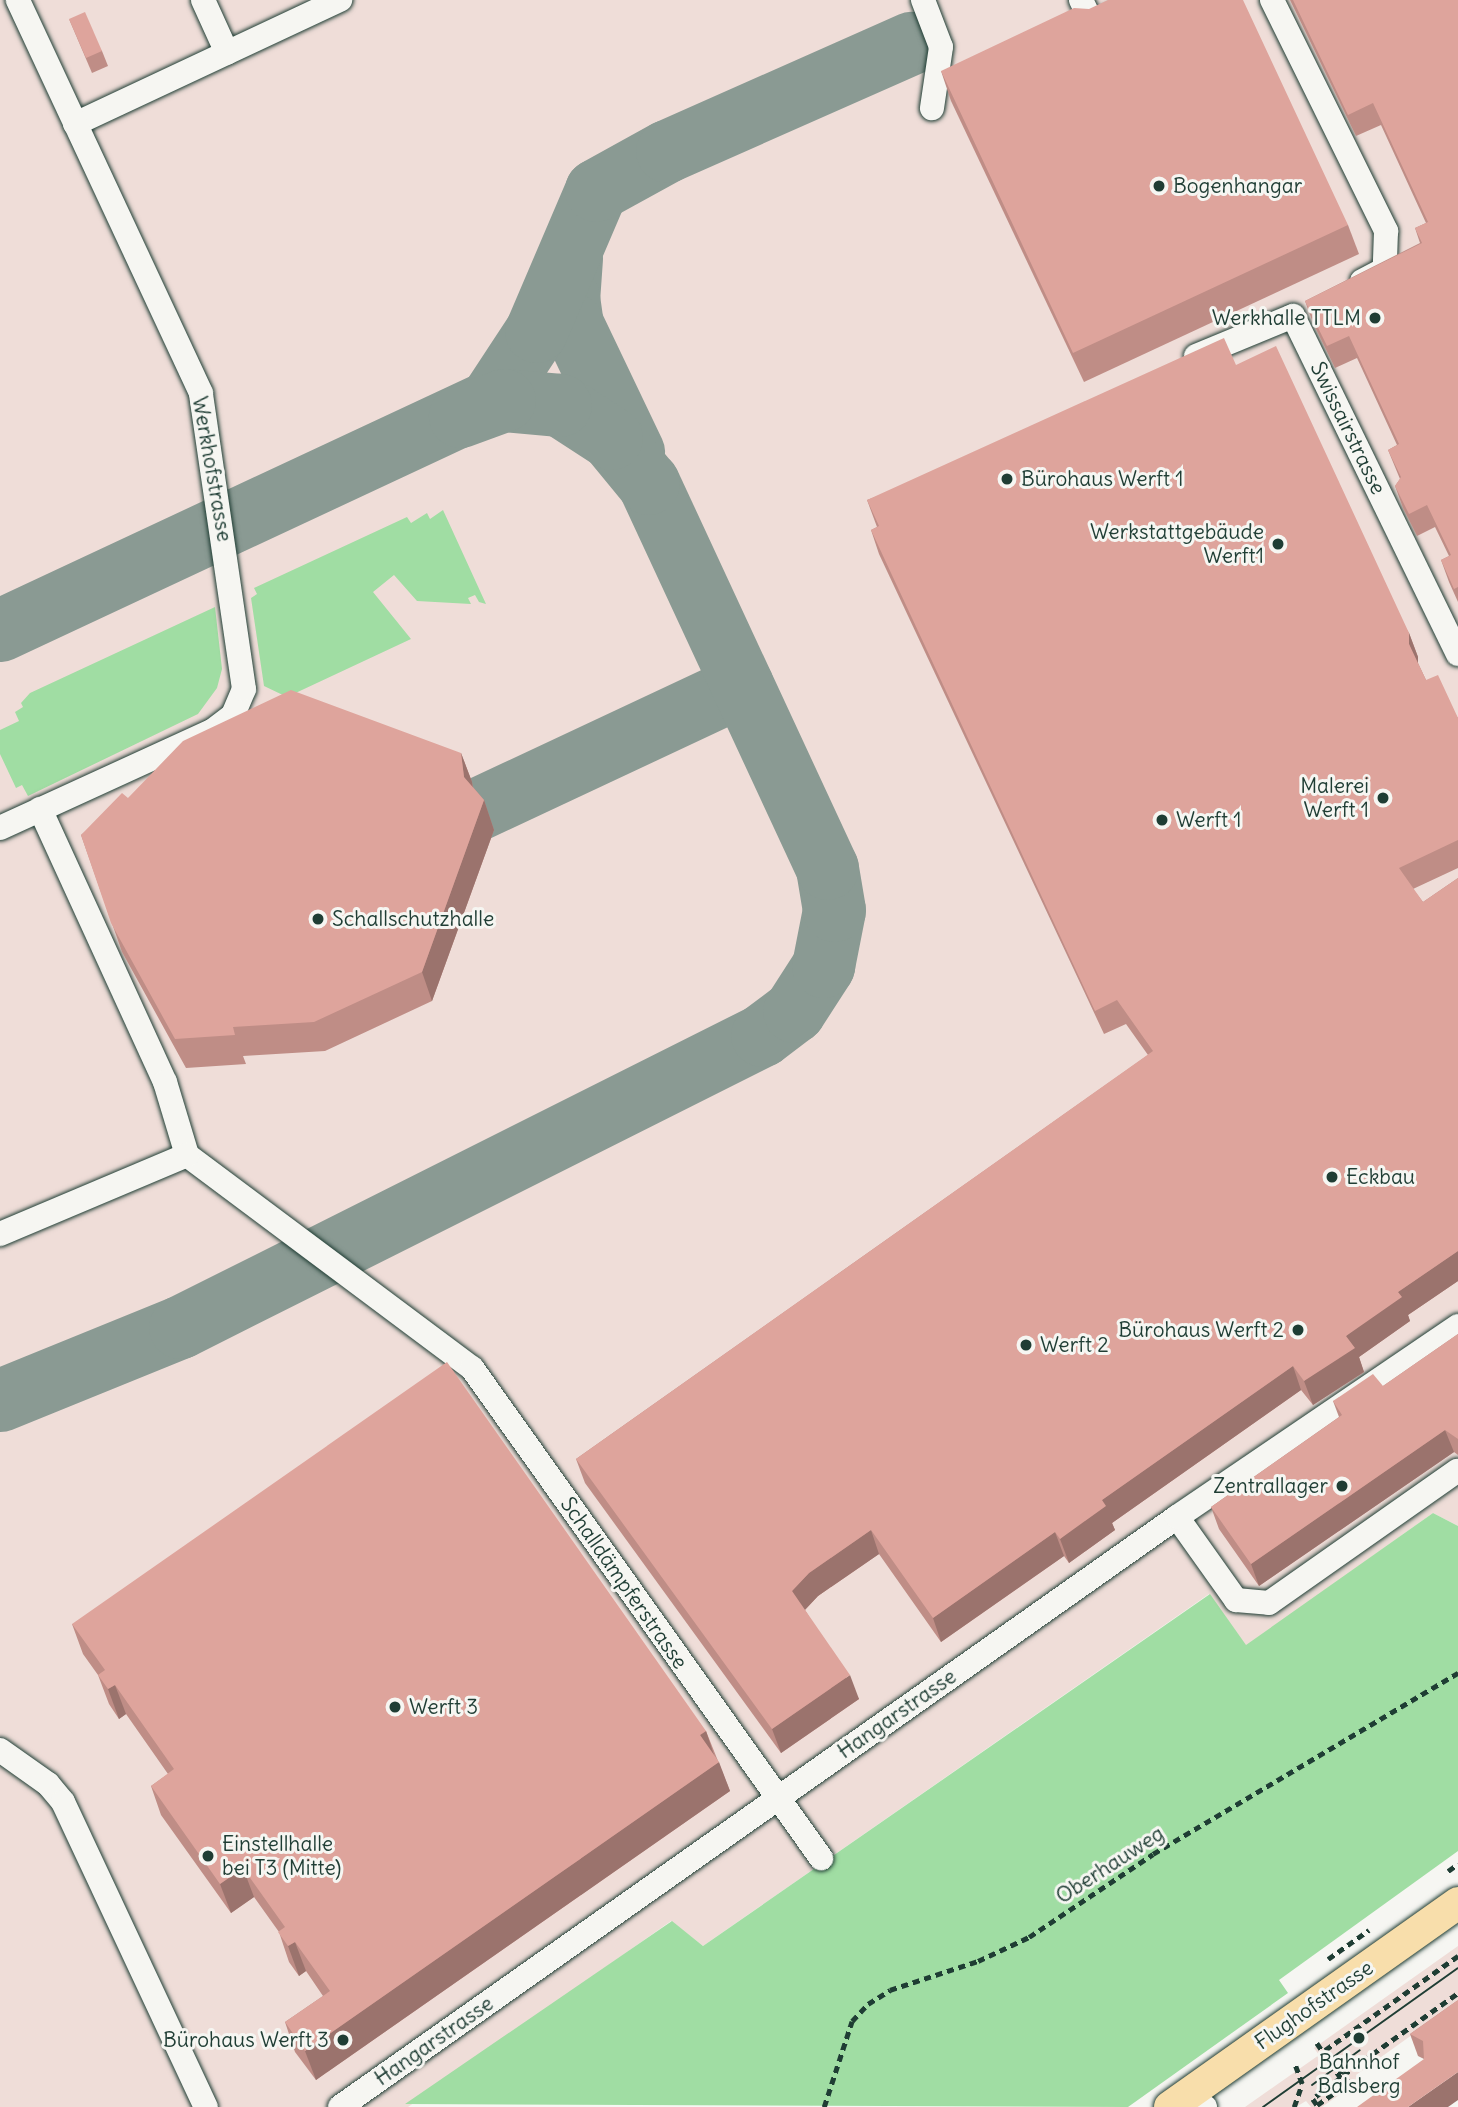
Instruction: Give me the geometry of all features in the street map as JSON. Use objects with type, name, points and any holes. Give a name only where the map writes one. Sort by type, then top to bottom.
[{"type":"main road","name":"Flughofstrasse","points":[[1170,2107],[1458,1903]]},
{"type":"main road","name":"Flughofstrasse","points":[[1204,2107],[1458,1929]]},
{"type":"lane","name":"Werkhofstrasse","points":[[0,828],[212,731],[233,715],[244,689],[201,393],[18,0]]},
{"type":"lane","points":[[203,0],[228,53]]},
{"type":"lane","points":[[75,124],[340,0]]},
{"type":"lane","points":[[1061,22],[1083,6],[1093,25],[1146,0]]},
{"type":"lane","points":[[1272,0],[1386,231],[1385,269],[1339,292]]},
{"type":"lane","points":[[929,2],[941,47],[939,80],[932,108]]},
{"type":"lane","points":[[939,80],[963,68]]},
{"type":"lane","points":[[1176,364],[1316,304]]},
{"type":"lane","name":"Swissairstrasse","points":[[1293,316],[1458,654]]},
{"type":"lane","points":[[0,1234],[187,1155],[164,1082],[40,809]]},
{"type":"lane","name":"Schalldämpferstrasse","points":[[187,1155],[472,1368],[821,1858]]},
{"type":"lane","name":"Hangarstrasse","points":[[340,2107],[1177,1517],[1458,1326]]},
{"type":"lane","points":[[1177,1517],[1236,1600],[1269,1603],[1457,1471]]},
{"type":"lane","points":[[0,1750],[48,1784],[63,1802],[206,2107]]},
{"type":"path","name":"Oberhauweg","points":[[824,2107],[852,2021],[868,2004],[890,1990],[978,1961],[1029,1937],[1153,1854],[1458,1672]]},
{"type":"path","points":[[1458,1864],[1448,1871],[1458,1870]]},
{"type":"path","points":[[1317,2043],[1341,2078],[1312,2099],[1317,2105],[1349,2083],[1325,2050],[1458,1956]]},
{"type":"path","points":[[1343,2075],[1458,1993]]},
{"type":"path","points":[[1294,2062],[1302,2084],[1294,2107]]},
{"type":"shaded area","points":[[0,0],[1458,0],[1458,1526],[1433,1513],[1246,1646],[1209,1594],[703,1946],[671,1921],[408,2107],[0,2107]]},
{"type":"shaded area","points":[[1458,1946],[1458,2002],[1356,2075],[1359,2081],[1322,2107],[1311,2107],[1306,2101],[1296,2107],[1245,2107],[1319,2055],[1314,2048]]},
{"type":"green space","points":[[443,510],[486,604],[479,602],[475,595],[468,598],[471,604],[417,601],[394,575],[373,592],[411,639],[287,697],[264,686],[251,598],[257,594],[254,588],[407,517],[411,523],[427,513],[430,519]]},
{"type":"green space","points":[[215,607],[222,669],[217,688],[198,714],[28,796],[22,785],[16,788],[0,754],[0,730],[19,721],[15,712],[23,707],[21,703],[30,693]]},
{"type":"green space","points":[[1433,1513],[1458,1526],[1458,1851],[1279,1980],[1288,1993],[1128,2107],[405,2104],[672,1921],[703,1946],[1210,1594],[1246,1645]]},
{"type":"building","name":"Bogenhangar","points":[[1108,0],[1243,0],[1348,225],[1073,353],[941,71],[1074,8],[1089,9]]},
{"type":"building","points":[[1293,0],[1458,0],[1458,587],[1454,589],[1441,560],[1451,555],[1427,505],[1409,514],[1395,486],[1401,477],[1388,450],[1399,444],[1349,336],[1327,346],[1305,301],[1422,243],[1415,228],[1428,222],[1373,103],[1348,115]]},
{"type":"building","points":[[85,12],[102,51],[86,58],[69,19]]},
{"type":"building","points":[[1224,338],[1236,365],[1276,346],[1409,633],[1409,644],[1426,680],[1438,675],[1458,718],[1458,840],[1399,868],[1423,902],[1458,878],[1458,1251],[1398,1292],[1402,1297],[1346,1336],[1355,1348],[1304,1381],[1293,1366],[1102,1500],[1106,1506],[1060,1539],[1055,1532],[933,1618],[871,1530],[809,1573],[792,1591],[850,1675],[772,1729],[576,1459],[1153,1051],[1117,1000],[1095,1011],[871,530],[879,526],[867,500]]},
{"type":"building","name":"Schallschutzhalle","points":[[291,690],[461,753],[464,777],[484,800],[422,972],[314,1022],[233,1027],[235,1035],[175,1039],[111,923],[81,835],[122,793],[128,798],[183,741]]},
{"type":"building","name":"Zentrallager","points":[[1458,1334],[1458,1439],[1445,1430],[1251,1564],[1211,1507],[1342,1415],[1333,1401],[1373,1374],[1383,1386]]},
{"type":"building","name":"Werft 3","points":[[447,1362],[706,1731],[700,1735],[719,1762],[305,2051],[285,2022],[330,1991],[295,1942],[288,1946],[278,1932],[285,1927],[243,1868],[220,1884],[151,1786],[174,1769],[115,1685],[108,1689],[98,1675],[105,1670],[72,1624]]},
{"type":"building","points":[[1458,2000],[1458,2072],[1408,2107],[1357,2107],[1424,2059],[1423,2041],[1410,2034]]},
{"type":"taxiway","points":[[0,630],[490,401],[536,331],[596,190],[667,151],[911,43]]},
{"type":"taxiway","points":[[571,258],[568,297],[572,324],[633,452]]},
{"type":"taxiway","points":[[0,1400],[180,1327],[762,1035],[794,1011],[823,966],[834,910],[827,868],[648,483],[611,438],[560,405],[504,400],[460,416]]},
{"type":"taxiway","points":[[407,842],[742,685]]},
{"type":"tram line","points":[[1263,2107],[1458,1968]]},
{"type":"tram line","points":[[1312,2085],[1360,2050]]},
{"type":"place","name":"Bogenhangar","points":[[1159,186]]},
{"type":"place","name":"Werkhalle TTLM","points":[[1375,318]]},
{"type":"place","name":"Bürohaus Werft 1","points":[[1007,479]]},
{"type":"place","name":"Werkstattgebäude Werft1","points":[[1278,544]]},
{"type":"place","name":"Malerei Werft 1","points":[[1383,798]]},
{"type":"place","name":"Werft 1","points":[[1162,820]]},
{"type":"place","name":"Schallschutzhalle","points":[[318,919]]},
{"type":"place","name":"Eckbau","points":[[1332,1177]]},
{"type":"place","name":"Bürohaus Werft 2","points":[[1298,1330]]},
{"type":"place","name":"Werft 2","points":[[1026,1345]]},
{"type":"place","name":"Zentrallager","points":[[1342,1486]]},
{"type":"place","name":"Werft 3","points":[[395,1707]]},
{"type":"place","name":"Einstellhalle bei T3 (Mitte)","points":[[208,1856]]},
{"type":"place","name":"Bahnhof Balsberg","points":[[1359,2038]]},
{"type":"place","name":"Bürohaus Werft 3","points":[[343,2040]]}]
